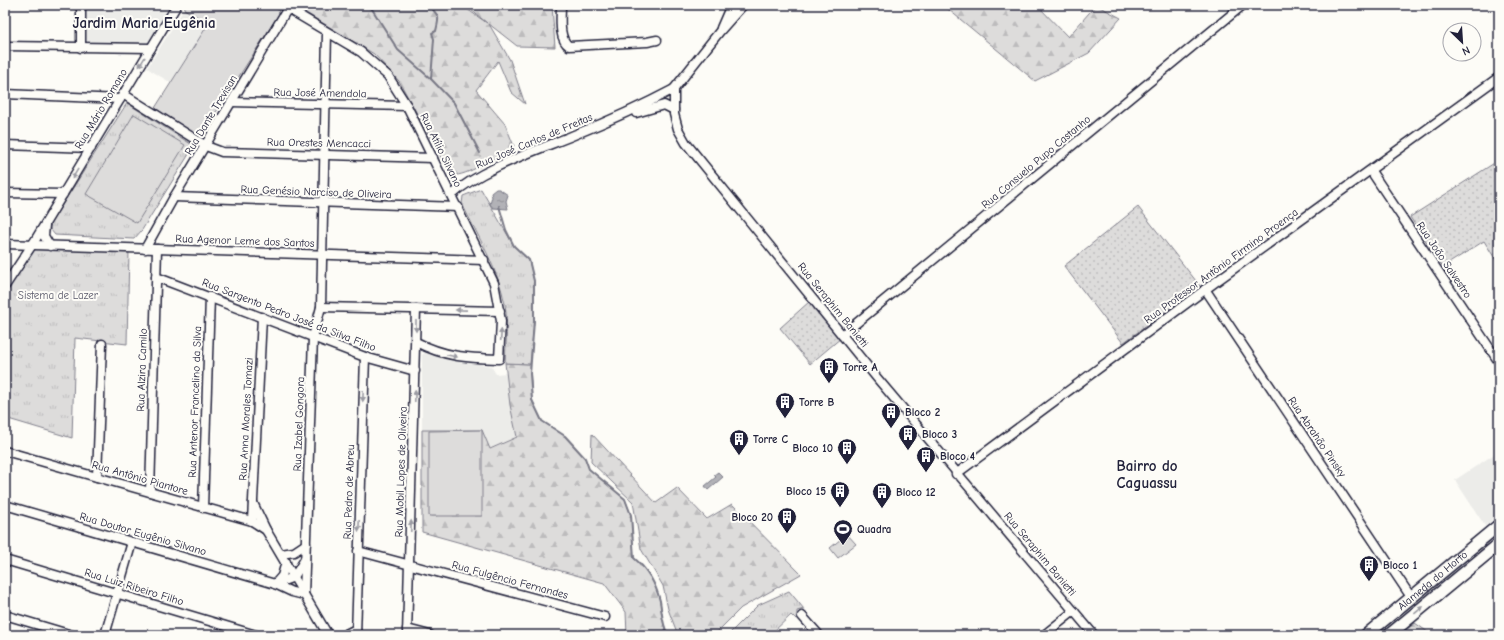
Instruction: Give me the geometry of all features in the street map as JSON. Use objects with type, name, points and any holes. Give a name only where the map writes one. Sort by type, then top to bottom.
[{"type":"main road","name":"Alameda do Horto","points":[[1366,635],[1499,525]]},
{"type":"main road","name":"Alameda do Horto","points":[[1389,635],[1499,544]]},
{"type":"street","points":[[81,5],[81,48]]},
{"type":"street","name":"Rua Mário Romano","points":[[5,286],[45,224],[177,5]]},
{"type":"street","points":[[560,5],[562,37],[565,43],[569,46],[647,42],[657,40]]},
{"type":"street","points":[[674,89],[720,31],[743,5]]},
{"type":"street","name":"Rua Consuelo Pupo Castanho","points":[[842,335],[1243,5]]},
{"type":"street","name":"Rua Atílio Silvano","points":[[285,7],[361,52],[388,76],[407,106],[458,207],[494,283],[501,321],[499,358],[464,358],[435,352],[416,342]]},
{"type":"street","name":"Rua Dante Trevisan","points":[[145,249],[174,197],[232,102],[285,7]]},
{"type":"street","points":[[729,7],[731,16],[737,13]]},
{"type":"street","points":[[720,31],[729,7]]},
{"type":"street","name":"Rua Izabel Gongora","points":[[304,594],[313,337],[321,307],[327,33]]},
{"type":"street","points":[[5,46],[151,48]]},
{"type":"street","name":"Rua Professor Antônio Firmino Proença","points":[[956,474],[1206,289],[1499,77]]},
{"type":"street","name":"Rua Seraphim Banietti","points":[[674,89],[674,110],[678,129],[686,143],[956,474],[1094,635]]},
{"type":"street","name":"Rua José Carlos de Freitas","points":[[452,195],[460,187],[476,178],[526,155],[607,122],[674,89]]},
{"type":"street","points":[[5,94],[122,96]]},
{"type":"street","name":"Rua Orestes Mencacci","points":[[122,96],[206,146],[222,152],[433,158]]},
{"type":"street","name":"Rua José Carlos de Freitas","points":[[655,99],[674,99]]},
{"type":"street","name":"Rua José Amendola","points":[[232,102],[407,106]]},
{"type":"street","name":"Rua José Carlos de Freitas","points":[[607,122],[664,105],[674,110]]},
{"type":"street","points":[[5,145],[91,148]]},
{"type":"street","name":"Rua João Salvestro","points":[[1371,171],[1499,362]]},
{"type":"street","points":[[5,192],[63,194]]},
{"type":"street","name":"Rua Genésio Narciso de Oliveira","points":[[174,197],[323,204],[458,207]]},
{"type":"street","points":[[45,224],[44,236],[50,246]]},
{"type":"street","points":[[154,234],[155,245],[159,249]]},
{"type":"street","name":"Rua Agenor Leme dos Santos","points":[[5,244],[484,260]]},
{"type":"street","name":"Rua Alzira Camilo","points":[[150,492],[156,277],[159,249]]},
{"type":"street","name":"Rua Sargento Pedro José da Silva Filho","points":[[156,277],[365,357],[415,370]]},
{"type":"street","name":"Rua Abrahão Pinsky","points":[[1206,289],[1411,598]]},
{"type":"street","name":"Rua Antenor Francelino da Silva","points":[[203,508],[210,297]]},
{"type":"street","points":[[321,307],[500,311]]},
{"type":"street","name":"Rua Mobil Lopes de Oliveira","points":[[407,632],[416,309]]},
{"type":"street","name":"Rua Anna Morales Tomazi","points":[[252,521],[262,317]]},
{"type":"street","points":[[97,477],[102,344]]},
{"type":"street","name":"Rua Pedro de Abreu","points":[[344,635],[356,632],[365,357]]},
{"type":"street","name":"Rua Antônio Piantore","points":[[5,451],[252,521],[266,530]]},
{"type":"street","name":"Rua Antônio Piantore","points":[[253,503],[266,530],[326,633]]},
{"type":"street","name":"Rua Doutor Eugênio Silvano","points":[[5,505],[275,584],[292,592],[304,594]]},
{"type":"street","points":[[104,635],[132,542]]},
{"type":"street","points":[[281,554],[294,552],[306,544]]},
{"type":"street","name":"Rua Fulgêncio Fernandes","points":[[358,551],[605,617]]},
{"type":"street","points":[[275,584],[294,577],[306,558]]},
{"type":"street","name":"Rua Luiz Ribeiro Filho","points":[[5,560],[256,635]]},
{"type":"street","points":[[275,584],[282,576],[286,562]]},
{"type":"street","points":[[1044,635],[1074,610]]},
{"type":"street","points":[[5,615],[72,635]]},
{"type":"street","points":[[802,616],[819,635]]},
{"type":"street","points":[[407,632],[430,635]]},
{"type":"shaded area","points":[[86,5],[170,5],[150,42],[146,45],[88,43],[85,37]]},
{"type":"shaded area","points":[[184,9],[206,22],[207,26],[171,83],[147,68]]},
{"type":"shaded area","points":[[426,352],[444,359],[491,366],[496,374],[507,373],[510,405],[517,437],[490,449],[422,430],[422,355]]},
{"type":"shaded area","points":[[1499,451],[1499,515],[1485,526],[1455,480]]},
{"type":"green space","points":[[186,5],[273,5],[278,9],[279,14],[200,137],[155,108],[207,26],[206,22],[184,9]]},
{"type":"green space","points":[[293,5],[461,5],[487,23],[465,5],[552,5],[555,47],[517,46],[489,24],[510,60],[525,104],[511,92],[498,61],[476,90],[505,124],[514,146],[477,168],[455,175],[448,170],[399,81],[374,54]]},
{"type":"green space","points":[[943,5],[1037,5],[1068,37],[1096,5],[1121,18],[1089,53],[1035,81]]},
{"type":"green space","points":[[127,103],[194,146],[142,230],[134,239],[55,235],[50,229],[50,224]]},
{"type":"green space","points":[[134,114],[185,145],[137,223],[86,194]]},
{"type":"green space","points":[[1499,160],[1499,265],[1484,241],[1443,267],[1410,217]]},
{"type":"green space","points":[[481,189],[514,246],[529,260],[534,281],[534,321],[530,364],[505,363],[506,319],[502,291],[493,265],[462,204],[463,196]]},
{"type":"green space","points":[[1138,207],[1200,286],[1123,343],[1064,266]]},
{"type":"green space","name":"Sistema de Lazer","points":[[33,250],[129,251],[127,344],[75,338],[72,438],[5,418],[5,294],[29,254]]},
{"type":"green space","points":[[810,301],[841,338],[810,364],[780,328]]},
{"type":"green space","points":[[505,363],[530,364],[532,400],[542,421],[565,436],[585,458],[589,469],[625,499],[631,515],[634,558],[647,572],[656,589],[660,601],[663,623],[668,635],[627,635],[626,612],[604,583],[422,532],[422,430],[482,430],[490,449],[517,437],[510,405]]},
{"type":"green space","points":[[482,430],[482,516],[429,516],[429,431]]},
{"type":"green space","points":[[592,434],[656,503],[677,488],[707,519],[732,504],[801,574],[741,608],[714,635],[678,635],[668,609],[663,586],[641,549],[633,502],[591,462]]},
{"type":"green space","name":"Quadra","points":[[847,534],[856,544],[838,558],[830,548]]},
{"type":"green space","points":[[789,591],[804,609],[797,611],[797,617],[795,619],[791,615],[772,633],[773,635],[728,635],[758,605]]},
{"type":"green space","points":[[1415,623],[1432,635],[1400,635]]},
{"type":"water","points":[[496,189],[499,189],[508,195],[506,201],[508,209],[493,208],[490,204],[492,197],[491,193]]},
{"type":"water","points":[[718,472],[723,477],[708,490],[705,486],[716,477],[714,475]]},
{"type":"waterway","points":[[366,5],[372,9],[398,50],[431,79],[454,103],[480,153]]},
{"type":"waterway","points":[[429,5],[438,16],[436,31],[432,33],[434,39],[431,79]]},
{"type":"waterway","points":[[499,206],[506,230],[514,246],[529,260],[534,281],[534,321],[530,374],[532,400],[542,421],[565,436],[585,458],[589,469],[625,499],[631,515],[634,558],[647,572],[656,589],[660,601],[663,623],[668,635]]},
{"type":"place","name":"Torre A","points":[[829,384]]},
{"type":"place","name":"Torre B","points":[[785,419]]},
{"type":"place","name":"Bloco 2","points":[[891,429]]},
{"type":"place","name":"Bloco 3","points":[[908,451]]},
{"type":"place","name":"Torre C","points":[[739,456]]},
{"type":"place","name":"Bloco 10","points":[[847,465]]},
{"type":"place","name":"Bloco 4","points":[[926,473]]},
{"type":"place","name":"Bloco 15","points":[[840,508]]},
{"type":"place","name":"Bloco 12","points":[[882,509]]},
{"type":"place","name":"Bloco 20","points":[[787,534]]},
{"type":"place","name":"Quadra","points":[[843,546]]},
{"type":"place","name":"Bloco 1","points":[[1369,582]]},
{"type":"district","name":"Jardim Maria Eugênia","points":[[144,23]]},
{"type":"district","name":"Bairro do Caguassu","points":[[1147,474]]}]
